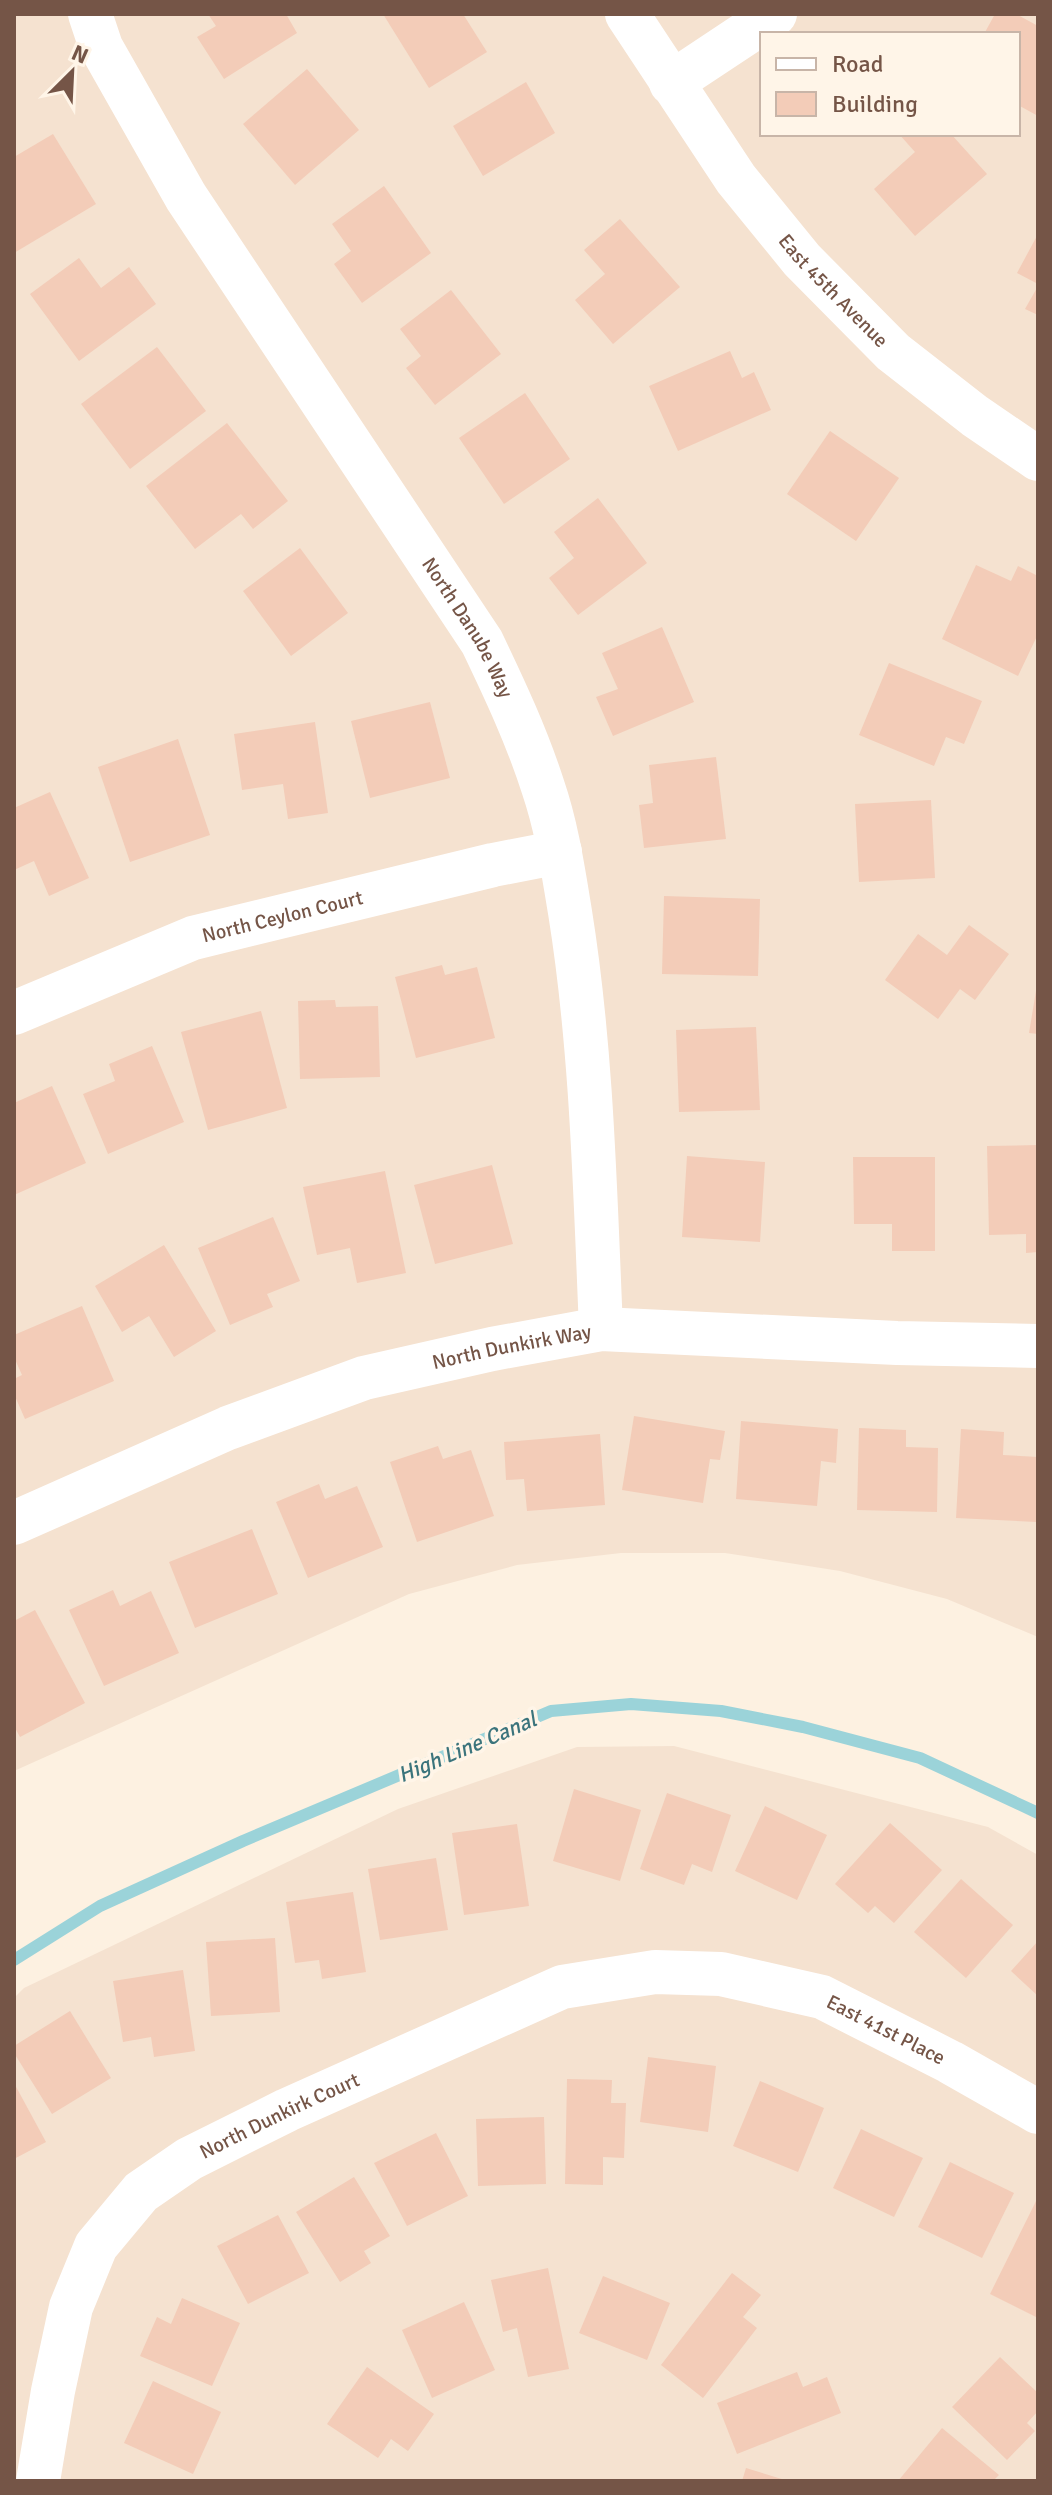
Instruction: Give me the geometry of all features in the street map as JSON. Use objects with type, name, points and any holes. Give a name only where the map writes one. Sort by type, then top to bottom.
[{"type":"street","name":"North Danube Way","points":[[90,14],[101,47],[186,197],[482,642],[514,709],[544,788],[560,852],[581,976],[594,1160],[601,1329]]},
{"type":"street","name":"East 45th Avenue","points":[[627,14],[736,179],[802,260],[893,352],[975,416],[1038,459]]},
{"type":"street","points":[[671,83],[775,14]]},
{"type":"street","name":"North Ceylon Court","points":[[14,1013],[193,938],[479,868],[560,852]]},
{"type":"street","name":"North Dunkirk Way","points":[[14,1523],[228,1428],[364,1378],[492,1349],[601,1329],[1038,1346]]},
{"type":"street","name":"North Dunkirk Court","points":[[38,2481],[71,2307],[96,2246],[141,2192],[189,2159],[287,2110],[562,1987],[655,1972],[721,1974]]},
{"type":"street","name":"East 41st Place","points":[[721,1974],[822,1997],[950,2062],[1038,2112]]},
{"type":"shaded area","points":[[14,14],[1038,14],[1038,1637],[947,1599],[840,1571],[725,1553],[621,1553],[517,1565],[409,1594],[14,1771]]},
{"type":"shaded area","points":[[674,1746],[988,1827],[1038,1855],[1038,2481],[14,2481],[14,1998],[24,1988],[398,1809],[577,1747]]},
{"type":"building","points":[[208,14],[286,14],[297,33],[224,79],[197,37],[216,26]]},
{"type":"building","points":[[383,14],[463,14],[487,52],[429,88]]},
{"type":"building","points":[[995,14],[1016,14],[1038,26],[1038,116],[1020,106],[1020,32],[985,32]]},
{"type":"building","points":[[307,69],[359,130],[295,185],[243,124]]},
{"type":"building","points":[[526,82],[555,133],[483,176],[453,126]]},
{"type":"building","points":[[53,134],[96,204],[14,253],[14,157]]},
{"type":"building","points":[[901,136],[953,136],[987,174],[915,236],[874,189],[915,152]]},
{"type":"building","points":[[384,186],[431,253],[362,303],[334,264],[351,251],[332,224]]},
{"type":"building","points":[[620,219],[680,287],[613,344],[575,300],[605,274],[584,250]]},
{"type":"building","points":[[1038,234],[1038,284],[1017,273]]},
{"type":"building","points":[[79,258],[101,288],[129,267],[156,304],[79,361],[30,294]]},
{"type":"building","points":[[1038,286],[1038,315],[1025,309]]},
{"type":"building","points":[[451,290],[501,354],[435,405],[406,368],[421,356],[400,329]]},
{"type":"building","points":[[157,347],[206,411],[130,469],[81,404]]},
{"type":"building","points":[[730,351],[742,378],[754,372],[771,410],[678,451],[649,386]]},
{"type":"building","points":[[525,393],[570,459],[504,504],[459,438]]},
{"type":"building","points":[[227,423],[288,501],[253,529],[241,514],[195,549],[146,486]]},
{"type":"building","points":[[830,431],[899,478],[856,541],[787,494]]},
{"type":"building","points":[[598,498],[647,563],[578,615],[549,578],[574,558],[554,532]]},
{"type":"building","points":[[300,548],[348,613],[291,656],[243,591]]},
{"type":"building","points":[[976,565],[1011,581],[1018,566],[1038,576],[1038,634],[1018,676],[942,639]]},
{"type":"building","points":[[662,627],[694,702],[613,736],[596,697],[618,689],[602,653]]},
{"type":"building","points":[[889,663],[982,701],[964,744],[946,737],[934,766],[859,735]]},
{"type":"building","points":[[430,702],[450,778],[370,798],[351,721]]},
{"type":"building","points":[[315,722],[328,813],[288,819],[283,784],[242,790],[234,734]]},
{"type":"building","points":[[178,739],[210,835],[130,862],[98,767]]},
{"type":"building","points":[[716,757],[726,839],[644,848],[639,805],[653,803],[649,765]]},
{"type":"building","points":[[50,792],[89,878],[49,896],[34,861],[14,870],[14,808]]},
{"type":"building","points":[[931,800],[935,878],[859,882],[855,804]]},
{"type":"building","points":[[664,896],[760,899],[758,976],[662,974]]},
{"type":"building","points":[[969,925],[1009,954],[975,1000],[960,989],[938,1019],[885,980],[918,934],[947,955]]},
{"type":"building","points":[[442,965],[445,975],[477,967],[495,1038],[416,1058],[395,977]]},
{"type":"building","points":[[1038,992],[1038,1034],[1029,1033]]},
{"type":"building","points":[[335,1000],[336,1007],[378,1006],[380,1077],[300,1079],[298,1001]]},
{"type":"building","points":[[261,1011],[287,1108],[208,1130],[181,1032]]},
{"type":"building","points":[[756,1027],[760,1110],[679,1112],[676,1030]]},
{"type":"building","points":[[152,1046],[184,1122],[108,1154],[83,1094],[115,1081],[109,1064]]},
{"type":"building","points":[[52,1086],[86,1163],[14,1195],[14,1103]]},
{"type":"building","points":[[1038,1145],[1038,1252],[1026,1253],[1026,1234],[989,1235],[987,1146]]},
{"type":"building","points":[[687,1156],[765,1162],[760,1242],[682,1237]]},
{"type":"building","points":[[853,1157],[935,1157],[935,1251],[892,1251],[892,1224],[854,1224]]},
{"type":"building","points":[[492,1165],[513,1244],[435,1264],[414,1185]]},
{"type":"building","points":[[385,1171],[406,1273],[357,1283],[350,1248],[317,1255],[303,1187]]},
{"type":"building","points":[[273,1217],[300,1281],[267,1294],[273,1307],[230,1325],[198,1248]]},
{"type":"building","points":[[164,1245],[216,1331],[174,1357],[149,1316],[122,1332],[95,1286]]},
{"type":"building","points":[[82,1306],[114,1381],[25,1419],[14,1394],[14,1379],[22,1375],[14,1357],[14,1335]]},
{"type":"building","points":[[634,1416],[725,1431],[720,1460],[710,1459],[703,1503],[622,1490]]},
{"type":"building","points":[[741,1421],[838,1429],[836,1463],[821,1461],[817,1506],[736,1499]]},
{"type":"building","points":[[859,1428],[906,1430],[906,1447],[938,1448],[937,1512],[857,1510]]},
{"type":"building","points":[[961,1429],[1004,1432],[1003,1455],[1038,1457],[1036,1522],[956,1518]]},
{"type":"building","points":[[600,1434],[605,1505],[527,1511],[524,1479],[506,1480],[504,1442]]},
{"type":"building","points":[[438,1446],[443,1459],[471,1450],[494,1516],[417,1542],[390,1462]]},
{"type":"building","points":[[319,1484],[325,1499],[357,1486],[383,1547],[308,1578],[276,1502]]},
{"type":"building","points":[[252,1529],[278,1594],[195,1628],[169,1562]]},
{"type":"building","points":[[113,1590],[120,1606],[151,1591],[179,1653],[104,1686],[69,1610]]},
{"type":"building","points":[[35,1610],[85,1703],[20,1737],[14,1726],[14,1621]]},
{"type":"building","points":[[574,1789],[641,1810],[620,1881],[553,1861]]},
{"type":"building","points":[[667,1793],[731,1815],[712,1872],[692,1864],[684,1885],[640,1869]]},
{"type":"building","points":[[765,1806],[827,1835],[797,1900],[735,1871]]},
{"type":"building","points":[[890,1823],[942,1870],[894,1923],[875,1906],[868,1913],[835,1884]]},
{"type":"building","points":[[517,1824],[529,1906],[464,1915],[452,1833]]},
{"type":"building","points":[[436,1858],[448,1930],[380,1940],[368,1869]]},
{"type":"building","points":[[961,1879],[1013,1925],[966,1978],[914,1932]]},
{"type":"building","points":[[353,1892],[366,1972],[322,1979],[319,1960],[295,1963],[286,1902]]},
{"type":"building","points":[[275,1938],[280,2012],[211,2016],[206,1942]]},
{"type":"building","points":[[1038,1941],[1038,1996],[1011,1971]]},
{"type":"building","points":[[183,1970],[195,2051],[154,2057],[151,2037],[123,2042],[113,1981]]},
{"type":"building","points":[[70,2011],[111,2078],[52,2114],[14,2053],[14,2046]]},
{"type":"building","points":[[648,2057],[716,2066],[708,2132],[640,2122]]},
{"type":"building","points":[[567,2079],[612,2080],[611,2103],[626,2103],[624,2158],[603,2157],[603,2185],[565,2184]]},
{"type":"building","points":[[760,2081],[824,2108],[798,2172],[733,2146]]},
{"type":"building","points":[[14,2083],[46,2142],[14,2159]]},
{"type":"building","points":[[544,2117],[546,2184],[478,2186],[476,2119]]},
{"type":"building","points":[[861,2129],[923,2158],[894,2217],[833,2188]]},
{"type":"building","points":[[436,2133],[468,2196],[407,2226],[374,2163]]},
{"type":"building","points":[[950,2162],[1014,2193],[982,2258],[918,2227]]},
{"type":"building","points":[[354,2177],[390,2236],[364,2251],[371,2263],[340,2282],[296,2212]]},
{"type":"building","points":[[1038,2197],[1038,2318],[990,2294]]},
{"type":"building","points":[[278,2215],[309,2273],[248,2304],[217,2246]]},
{"type":"building","points":[[548,2268],[569,2369],[528,2377],[517,2328],[503,2332],[491,2280]]},
{"type":"building","points":[[732,2273],[761,2295],[743,2317],[757,2328],[703,2398],[661,2365]]},
{"type":"building","points":[[603,2276],[670,2303],[647,2360],[579,2333]]},
{"type":"building","points":[[182,2298],[240,2323],[212,2386],[140,2356],[157,2317],[171,2324]]},
{"type":"building","points":[[464,2302],[495,2370],[432,2398],[402,2330]]},
{"type":"building","points":[[1000,2357],[1038,2393],[1038,2411],[1027,2423],[1035,2431],[1007,2460],[952,2407]]},
{"type":"building","points":[[367,2367],[434,2414],[408,2451],[391,2439],[378,2458],[327,2424]]},
{"type":"building","points":[[797,2372],[803,2387],[827,2377],[841,2413],[737,2454],[717,2403]]},
{"type":"building","points":[[153,2381],[221,2412],[193,2474],[124,2443]]},
{"type":"building","points":[[942,2428],[999,2475],[993,2481],[898,2481]]},
{"type":"building","points":[[746,2468],[785,2480],[785,2481],[742,2481]]},
{"type":"waterway","name":"High Line Canal","points":[[14,1960],[100,1906],[243,1841],[551,1711],[631,1704],[721,1711],[803,1727],[920,1758],[1038,1813]]}]
